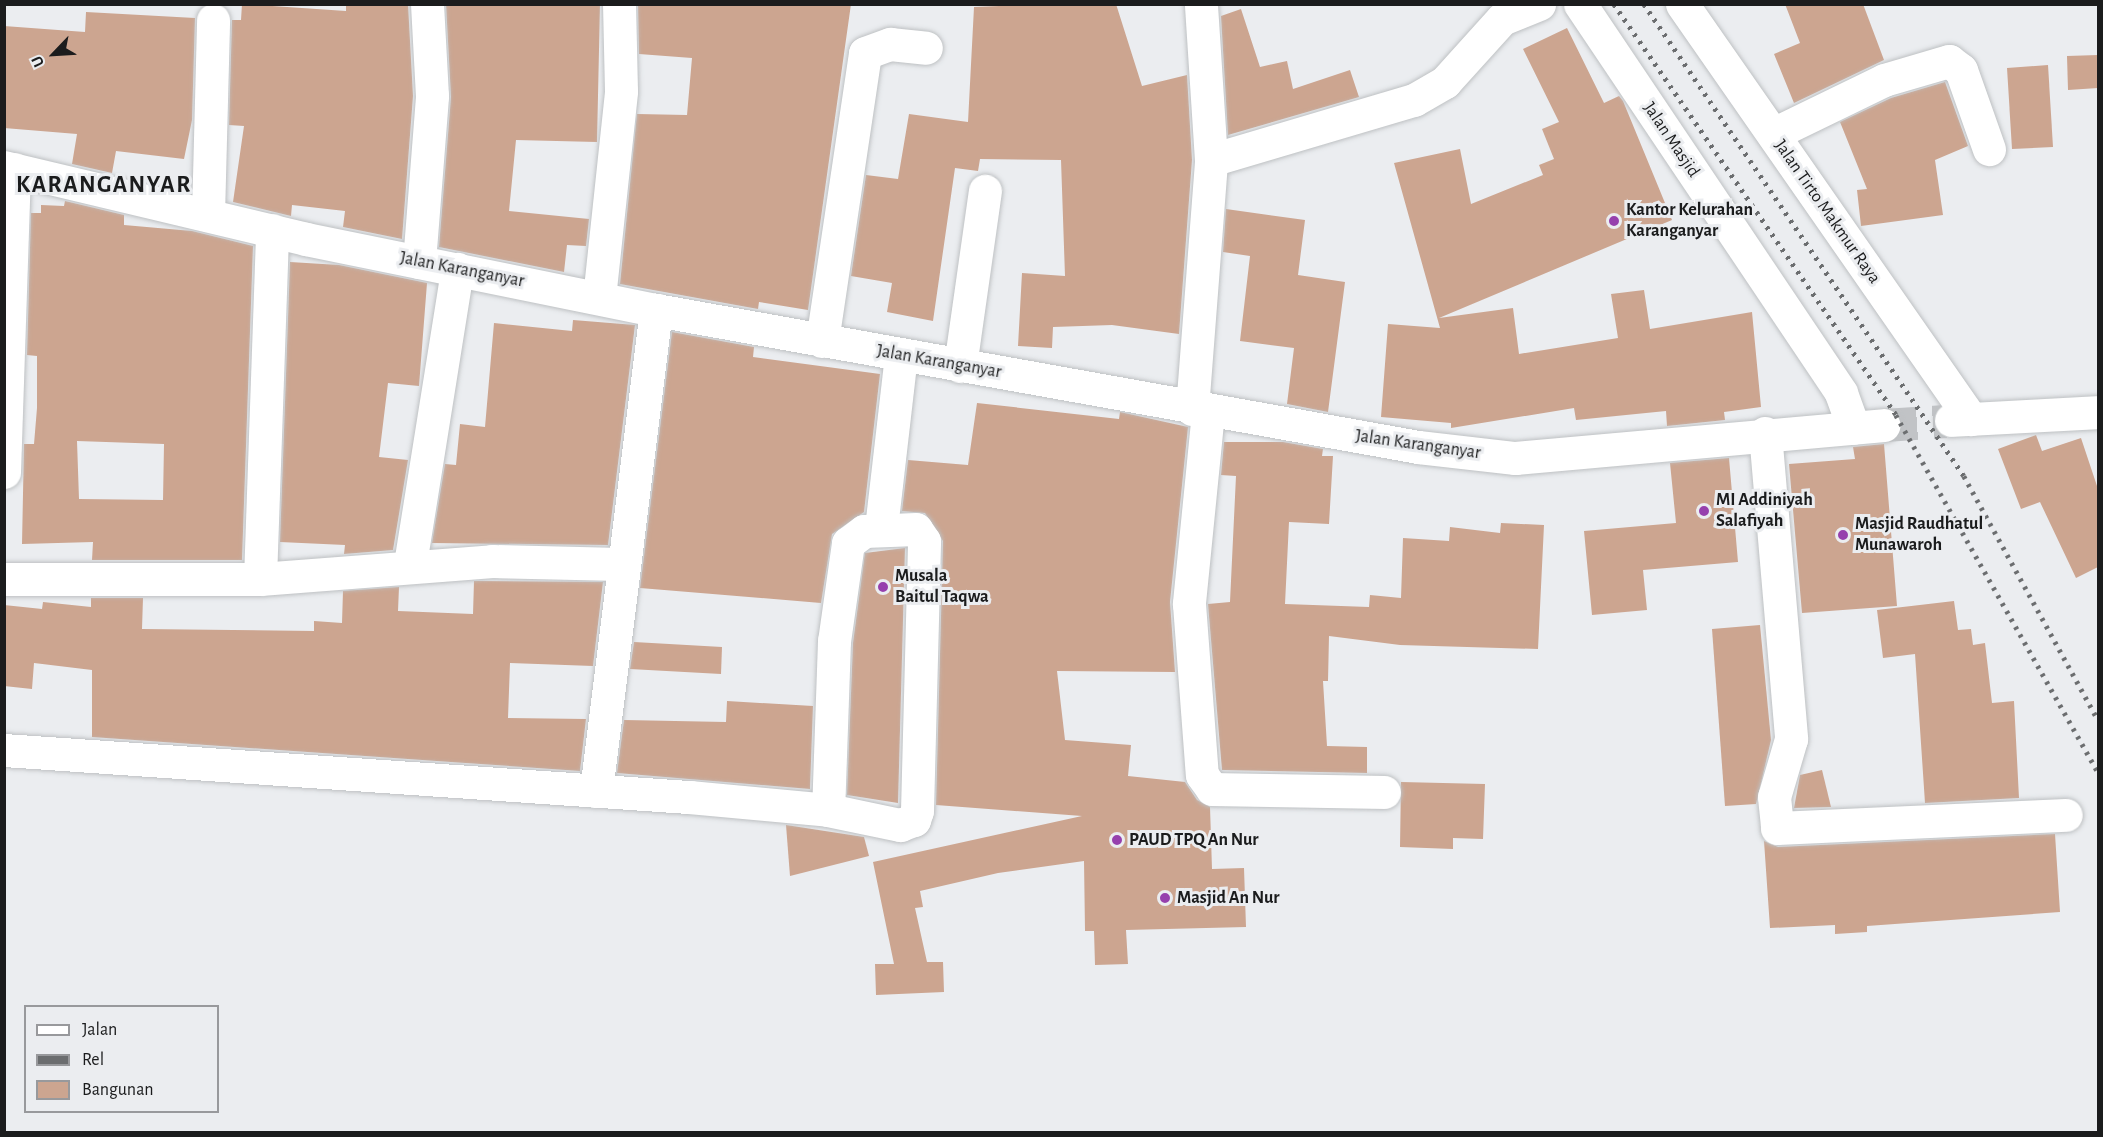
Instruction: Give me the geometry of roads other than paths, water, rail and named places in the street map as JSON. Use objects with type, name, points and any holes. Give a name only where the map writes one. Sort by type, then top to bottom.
[{"type":"street","points":[[419,262],[432,96],[427,4]]},
{"type":"street","points":[[599,298],[621,91],[619,4]]},
{"type":"street","points":[[1200,4],[1212,160],[1189,604],[1202,775],[1212,789],[1384,792]]},
{"type":"street","points":[[1212,160],[1414,100],[1445,82],[1502,19],[1539,4]]},
{"type":"street","name":"Jalan Masjid","points":[[1580,4],[1840,393],[1869,427]]},
{"type":"street","name":"Jalan Tirto Makmur Raya","points":[[1682,4],[1773,134],[1958,420],[2098,412]]},
{"type":"street","points":[[208,215],[213,20]]},
{"type":"street","points":[[822,340],[865,52],[890,44],[926,48]]},
{"type":"street","points":[[1773,134],[1884,80],[1949,61],[1960,70],[1989,149]]},
{"type":"street","points":[[4,472],[9,168]]},
{"type":"street","name":"Jalan Karanganyar","points":[[9,168],[272,230],[656,310],[1200,410],[1515,458],[1765,433],[1869,427]]},
{"type":"street","points":[[960,366],[985,191]]},
{"type":"street","points":[[260,579],[272,230]]},
{"type":"street","points":[[410,564],[457,269]]},
{"type":"street","points":[[596,791],[620,564],[656,310]]},
{"type":"street","points":[[881,528],[901,355]]},
{"type":"street","points":[[1765,433],[1791,739],[1774,797],[1777,828],[2066,814]]},
{"type":"street","points":[[4,750],[596,791],[828,810],[900,825],[914,820],[917,811],[924,540],[916,529],[881,528],[854,535],[848,543],[834,641],[828,810]]},
{"type":"street","points":[[4,579],[260,579],[410,564],[620,564]]},
{"type":"tunnel","points":[[1884,425],[1946,421]]},
{"type":"railway","points":[[1614,4],[1896,415],[2098,772]]},
{"type":"railway","points":[[1644,4],[1964,476],[2098,720]]},
{"type":"place","name":"Kantor Kelurahan Karanganyar","points":[[1614,221]]},
{"type":"place","name":"MI Addiniyah Salafiyah","points":[[1704,511]]},
{"type":"place","name":"Masjid Raudhatul Munawaroh","points":[[1843,535]]},
{"type":"place","name":"Musala Baitul Taqwa","points":[[883,587]]},
{"type":"place","name":"PAUD TPQ An Nur","points":[[1117,840]]},
{"type":"place","name":"Masjid An Nur","points":[[1165,898]]},
{"type":"district","name":"KARANGANYAR","points":[[104,186]]}]
